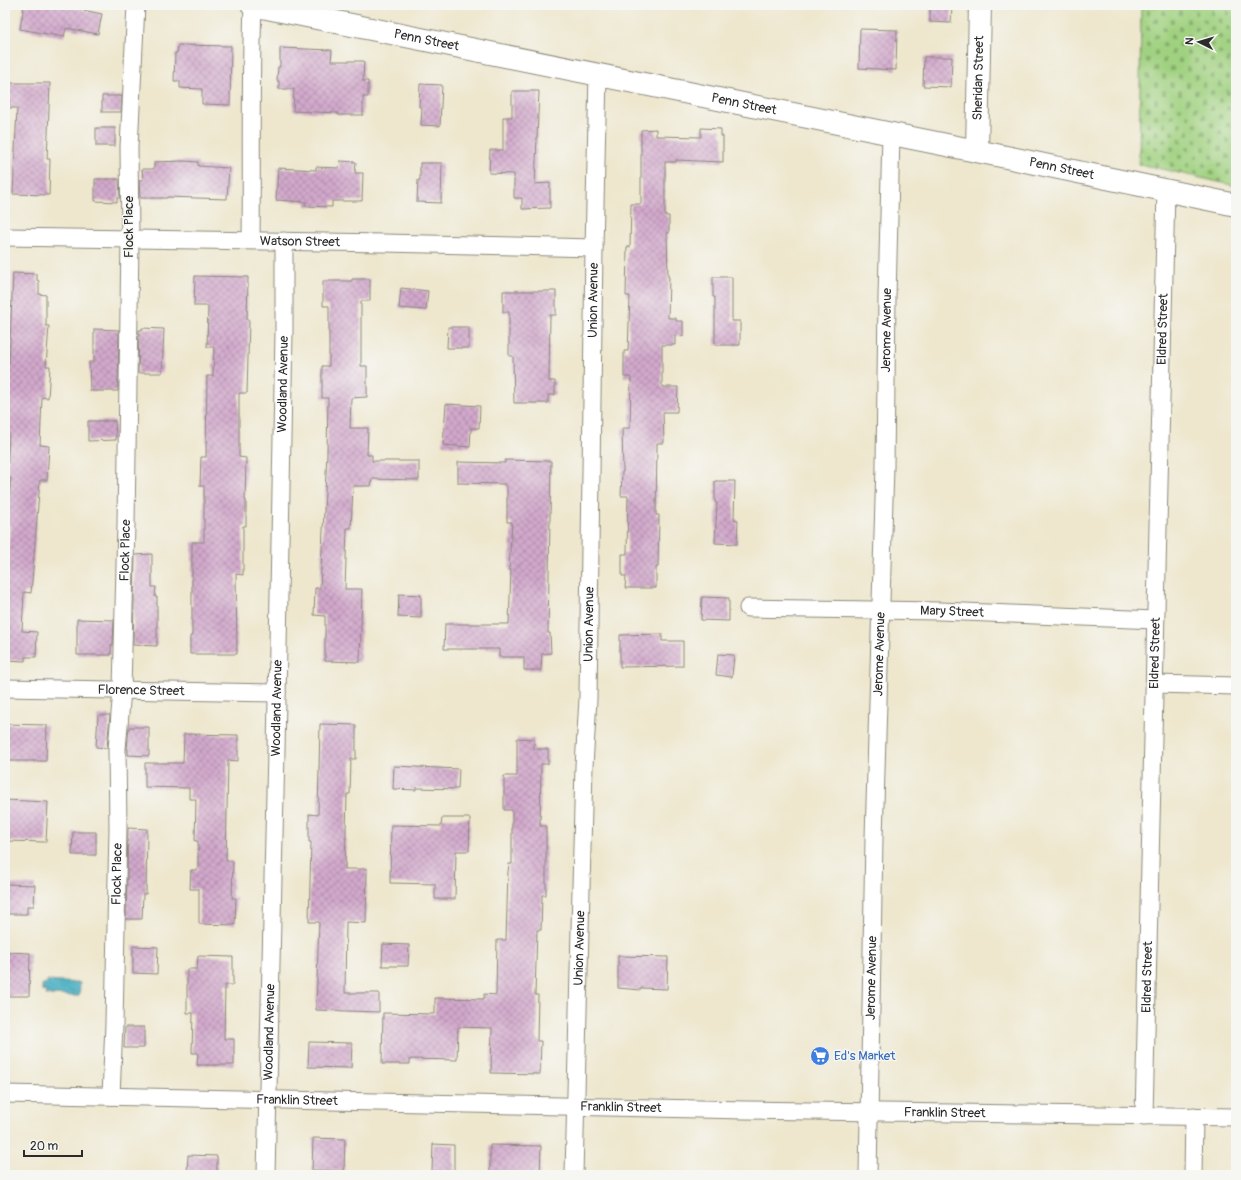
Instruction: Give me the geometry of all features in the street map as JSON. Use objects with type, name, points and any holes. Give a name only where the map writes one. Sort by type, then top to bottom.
[{"type":"street","name":"Flock Place","points":[[111,1096],[118,836],[117,749],[122,690],[126,524],[130,239],[129,147],[136,5]]},
{"type":"street","name":"Penn Street","points":[[252,5],[977,151],[1236,205]]},
{"type":"street","points":[[251,240],[252,5]]},
{"type":"street","name":"Sheridan Street","points":[[977,151],[980,5]]},
{"type":"street","name":"Union Avenue","points":[[574,1175],[584,766],[588,699],[594,248],[598,74]]},
{"type":"street","name":"Jerome Avenue","points":[[868,1175],[874,846],[885,466],[891,134]]},
{"type":"street","name":"Eldred Street","points":[[1144,1116],[1148,1025],[1154,684],[1166,190]]},
{"type":"street","name":"Watson Street","points":[[5,237],[251,240],[594,248]]},
{"type":"street","name":"Woodland Avenue","points":[[266,1175],[284,332],[284,241]]},
{"type":"street","name":"Mary Street","points":[[748,608],[940,611],[1156,620]]},
{"type":"street","points":[[1154,684],[1236,686]]},
{"type":"street","name":"Florence Street","points":[[5,688],[277,693]]},
{"type":"street","name":"Franklin Street","points":[[5,1094],[575,1107],[1236,1117]]},
{"type":"street","points":[[1193,1175],[1194,1116]]},
{"type":"green space","points":[[1141,5],[1236,5],[1236,186],[1139,164]]},
{"type":"water","points":[[47,981],[80,983],[79,996],[46,995],[46,992],[42,991],[42,984],[47,984]]},
{"type":"building","points":[[24,5],[59,5],[102,14],[98,34],[66,28],[64,37],[20,29]]},
{"type":"building","points":[[930,5],[952,6],[951,23],[930,22]]},
{"type":"building","points":[[860,29],[897,30],[896,70],[859,68]]},
{"type":"building","points":[[178,45],[231,46],[230,105],[202,104],[202,89],[180,88],[180,81],[174,81],[175,53],[177,53]]},
{"type":"building","points":[[280,48],[332,50],[331,61],[364,61],[363,81],[368,81],[368,97],[363,97],[363,115],[338,115],[338,113],[293,111],[294,89],[279,89],[279,81],[277,81],[278,67],[280,67]]},
{"type":"building","points":[[924,57],[952,57],[951,87],[923,86]]},
{"type":"building","points":[[10,83],[50,83],[47,159],[50,159],[49,195],[13,194],[17,108],[9,108]]},
{"type":"building","points":[[420,84],[442,85],[440,126],[421,125],[422,107],[419,107]]},
{"type":"building","points":[[512,91],[539,91],[535,184],[550,183],[550,208],[522,209],[522,198],[514,198],[514,174],[489,173],[490,150],[503,150],[503,117],[512,117]]},
{"type":"building","points":[[102,96],[122,96],[121,112],[102,112]]},
{"type":"building","points":[[96,128],[115,128],[115,146],[96,146]]},
{"type":"building","points":[[701,128],[721,129],[721,136],[723,136],[723,162],[676,160],[676,162],[665,162],[665,216],[669,216],[669,233],[667,233],[669,277],[668,318],[676,318],[676,321],[683,321],[683,336],[675,335],[675,345],[662,345],[662,387],[678,387],[677,412],[663,412],[664,443],[657,443],[656,515],[659,515],[656,588],[625,588],[626,576],[622,576],[622,554],[627,554],[628,496],[621,496],[623,472],[622,428],[630,428],[631,377],[624,377],[624,351],[628,351],[630,296],[626,296],[627,247],[630,247],[631,204],[641,204],[641,130],[656,129],[656,136],[701,137]]},
{"type":"building","points":[[340,161],[356,162],[355,173],[363,173],[362,201],[332,201],[332,207],[306,206],[306,202],[276,200],[278,168],[316,170],[316,167],[339,168]]},
{"type":"building","points":[[154,162],[198,162],[198,166],[229,168],[227,199],[167,197],[140,198],[139,180],[143,180],[142,169],[154,169]]},
{"type":"building","points":[[420,163],[442,163],[441,203],[417,202],[418,180],[420,180]]},
{"type":"building","points":[[95,179],[119,179],[120,198],[117,198],[117,202],[95,201]]},
{"type":"building","points":[[13,273],[37,274],[37,280],[39,281],[39,294],[46,295],[46,326],[49,326],[46,366],[50,366],[48,398],[42,397],[40,445],[49,446],[47,480],[40,480],[31,593],[24,592],[22,631],[37,632],[36,657],[25,657],[25,661],[5,660],[5,588],[10,525],[7,524],[11,478],[7,478],[9,433],[5,433],[5,388],[7,364],[9,365]]},
{"type":"building","points":[[195,276],[248,277],[247,320],[249,320],[247,393],[239,393],[239,457],[246,458],[246,526],[243,526],[243,575],[236,574],[237,654],[190,654],[190,636],[192,636],[192,542],[204,542],[204,486],[200,486],[201,457],[206,457],[207,376],[213,376],[214,347],[207,347],[208,306],[194,306]]},
{"type":"building","points":[[713,277],[732,277],[732,321],[740,321],[740,345],[715,345],[715,297],[713,297]]},
{"type":"building","points":[[352,279],[370,279],[370,301],[361,301],[361,366],[367,366],[367,397],[351,398],[350,428],[368,428],[367,455],[372,455],[372,461],[419,461],[419,480],[372,479],[371,486],[353,486],[351,528],[347,528],[345,589],[362,589],[360,662],[325,661],[325,616],[314,615],[315,588],[320,588],[327,454],[328,398],[322,398],[322,366],[329,366],[329,306],[323,306],[323,281],[352,281]]},
{"type":"building","points":[[401,288],[428,291],[426,310],[399,308]]},
{"type":"building","points":[[503,291],[556,291],[556,315],[550,315],[549,381],[555,381],[555,395],[548,395],[548,403],[514,403],[513,356],[509,356],[509,312],[503,312]]},
{"type":"building","points":[[448,327],[469,327],[469,348],[447,348]]},
{"type":"building","points":[[142,328],[164,329],[162,373],[138,373],[139,330],[142,330]]},
{"type":"building","points":[[94,329],[119,330],[118,391],[90,391],[89,362],[94,362]]},
{"type":"building","points":[[446,404],[480,406],[479,428],[471,428],[470,447],[443,445]]},
{"type":"building","points":[[88,421],[115,421],[116,440],[88,441]]},
{"type":"building","points":[[505,460],[551,461],[548,633],[550,633],[551,653],[542,654],[541,670],[524,670],[524,657],[499,657],[499,649],[444,649],[445,624],[509,624],[511,570],[509,570],[512,522],[507,522],[507,486],[505,486],[505,484],[458,483],[458,462],[505,463]]},
{"type":"building","points":[[715,481],[735,481],[734,519],[738,520],[737,544],[715,543],[717,503],[715,502]]},
{"type":"building","points":[[152,554],[152,587],[156,587],[155,597],[157,597],[157,646],[133,645],[135,555]]},
{"type":"building","points":[[399,594],[421,595],[421,618],[398,617]]},
{"type":"building","points":[[702,597],[729,598],[729,621],[701,620]]},
{"type":"building","points":[[77,619],[114,620],[111,655],[77,655]]},
{"type":"building","points":[[662,634],[662,641],[683,641],[683,666],[620,667],[620,635]]},
{"type":"building","points":[[718,654],[734,655],[732,677],[716,675]]},
{"type":"building","points":[[98,715],[110,715],[107,748],[96,747]]},
{"type":"building","points":[[5,724],[47,725],[46,761],[5,761]]},
{"type":"building","points":[[320,724],[356,725],[356,759],[351,759],[350,794],[347,794],[345,869],[367,869],[366,923],[346,922],[345,993],[379,993],[379,1012],[316,1010],[319,922],[309,922],[311,842],[309,842],[309,814],[318,815]]},
{"type":"building","points":[[129,727],[149,727],[149,756],[128,755],[127,749]]},
{"type":"building","points":[[184,734],[238,735],[238,761],[228,760],[226,861],[233,861],[232,898],[236,898],[235,925],[199,924],[199,889],[190,889],[191,870],[198,870],[198,841],[195,841],[196,799],[189,799],[189,788],[145,787],[145,763],[183,763]]},
{"type":"building","points":[[517,738],[534,739],[534,749],[548,749],[548,764],[541,764],[540,826],[546,826],[546,895],[542,895],[541,930],[537,930],[535,995],[538,995],[537,1041],[541,1041],[540,1074],[491,1073],[492,1028],[458,1027],[457,1060],[410,1059],[410,1064],[382,1064],[383,1013],[435,1014],[435,998],[484,999],[484,994],[496,995],[497,940],[506,940],[508,872],[509,864],[512,864],[512,810],[504,810],[504,776],[517,776]]},
{"type":"building","points":[[394,766],[459,769],[458,789],[393,789]]},
{"type":"building","points":[[5,800],[48,802],[46,842],[5,841]]},
{"type":"building","points":[[442,818],[470,818],[469,851],[456,851],[455,899],[435,899],[435,884],[390,883],[391,825],[441,826]]},
{"type":"building","points":[[128,828],[147,829],[146,894],[143,894],[142,919],[126,919]]},
{"type":"building","points":[[73,832],[96,832],[96,855],[72,855]]},
{"type":"building","points":[[5,884],[35,885],[34,906],[27,906],[27,914],[5,914]]},
{"type":"building","points":[[383,944],[409,945],[408,966],[382,966]]},
{"type":"building","points":[[133,946],[158,947],[157,974],[133,973]]},
{"type":"building","points":[[5,952],[30,953],[29,996],[5,996]]},
{"type":"building","points":[[198,956],[233,957],[233,985],[225,985],[224,1039],[234,1039],[234,1065],[197,1065],[198,1053],[192,1053],[193,1013],[187,1013],[187,969],[197,969]]},
{"type":"building","points":[[618,956],[668,957],[667,989],[641,988],[641,990],[618,988]]},
{"type":"building","points":[[125,1027],[144,1027],[144,1048],[124,1048]]},
{"type":"building","points":[[309,1042],[352,1043],[351,1068],[308,1067]]},
{"type":"building","points":[[313,1138],[345,1139],[344,1171],[312,1170]]},
{"type":"building","points":[[433,1144],[454,1145],[454,1172],[432,1171]]},
{"type":"building","points":[[490,1145],[541,1146],[540,1175],[490,1174]]},
{"type":"building","points":[[188,1155],[217,1156],[217,1175],[187,1175]]},
{"type":"place","name":"Ed's Market","points":[[820,1056]]}]
